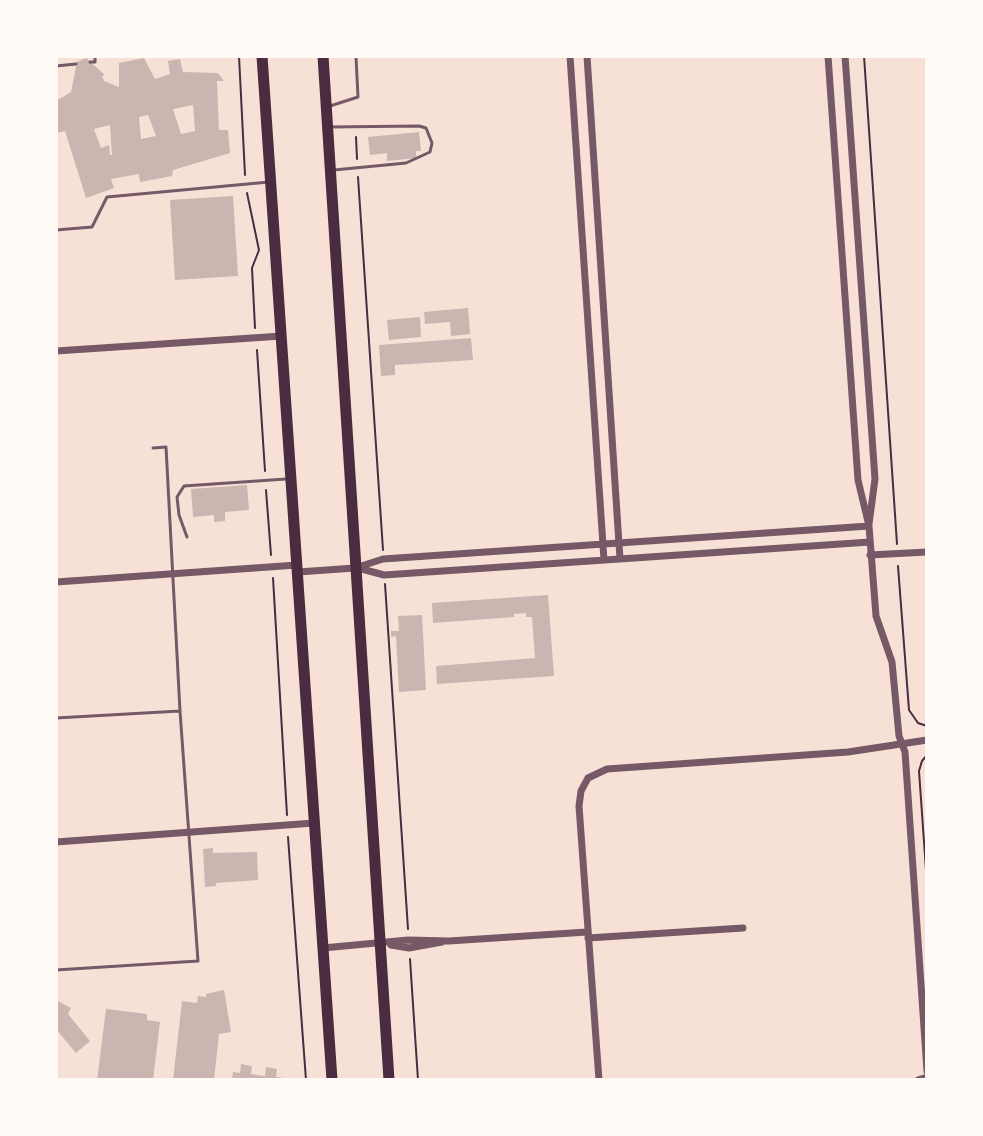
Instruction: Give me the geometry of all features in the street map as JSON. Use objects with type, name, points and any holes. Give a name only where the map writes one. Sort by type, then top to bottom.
[{"type":"highway","points":[[262,56],[332,1080]]},
{"type":"highway","points":[[323,56],[389,1080]]},
{"type":"street","points":[[570,56],[604,560]]},
{"type":"street","points":[[587,56],[620,559]]},
{"type":"street","points":[[828,56],[858,480],[869,526],[876,616],[892,662],[905,752],[927,1074],[918,1080]]},
{"type":"street","points":[[845,56],[875,479],[869,526]]},
{"type":"street","points":[[56,351],[282,336]]},
{"type":"street","points":[[355,568],[383,559],[869,526]]},
{"type":"street","points":[[56,582],[272,567],[355,568],[384,575],[870,542]]},
{"type":"street","points":[[870,555],[927,552]]},
{"type":"street","points":[[599,1080],[579,798],[588,778],[607,769],[848,752],[927,740]]},
{"type":"street","points":[[56,842],[314,823]]},
{"type":"street","points":[[323,948],[743,928]]},
{"type":"lane","points":[[90,62],[95,62],[95,56]]},
{"type":"lane","points":[[325,108],[358,97],[356,57],[353,56]]},
{"type":"lane","points":[[56,66],[76,64]]},
{"type":"lane","points":[[326,127],[419,126],[426,128],[432,143],[430,152],[406,163],[329,171]]},
{"type":"lane","points":[[56,230],[92,227],[107,197],[272,181]]},
{"type":"lane","points":[[56,970],[198,961],[180,711],[166,447],[153,448]]},
{"type":"lane","points":[[187,537],[179,515],[177,497],[184,486],[291,479]]},
{"type":"lane","points":[[56,718],[180,711]]},
{"type":"path","points":[[239,56],[245,183],[259,250],[252,268],[306,1080]]},
{"type":"path","points":[[864,56],[909,710],[918,723],[927,726]]},
{"type":"path","points":[[355,126],[383,559]]},
{"type":"path","points":[[384,575],[418,1080]]},
{"type":"path","points":[[927,755],[919,771],[927,884]]},
{"type":"building","points":[[86,58],[105,75],[102,76],[104,81],[119,87],[119,63],[144,58],[155,79],[170,74],[168,61],[180,59],[183,72],[218,73],[224,81],[217,81],[219,130],[228,130],[230,153],[173,170],[172,176],[140,182],[139,174],[111,179],[114,188],[86,198],[65,131],[56,133],[56,101],[71,92],[77,62]],"holes":[[[193,105],[195,131],[181,134],[173,109]],[[148,115],[156,136],[141,139],[139,117]],[[110,125],[112,155],[109,145],[101,148],[94,129]]]},
{"type":"building","points":[[419,132],[421,151],[416,151],[416,158],[387,161],[387,153],[370,155],[368,137]]},
{"type":"building","points":[[233,196],[238,276],[175,280],[170,200]]},
{"type":"building","points":[[468,308],[470,334],[451,336],[450,322],[425,324],[424,312]]},
{"type":"building","points":[[420,317],[421,337],[389,340],[387,320]]},
{"type":"building","points":[[471,338],[473,360],[395,365],[395,375],[381,376],[379,345]]},
{"type":"building","points":[[247,485],[249,510],[225,512],[225,521],[214,522],[214,515],[193,517],[191,489]]},
{"type":"building","points":[[548,595],[554,676],[437,684],[436,666],[535,658],[532,617],[526,617],[526,613],[514,614],[514,617],[433,623],[432,603]]},
{"type":"building","points":[[422,615],[426,690],[399,692],[396,636],[391,637],[391,631],[399,631],[398,616]]},
{"type":"building","points":[[213,848],[213,853],[257,852],[258,880],[216,883],[216,886],[205,887],[203,849]]},
{"type":"building","points":[[224,990],[231,1032],[219,1034],[214,1080],[173,1080],[182,1001],[197,1003],[198,996],[206,997],[206,994]]},
{"type":"building","points":[[56,1000],[71,1008],[68,1014],[90,1041],[76,1053],[56,1029]]},
{"type":"building","points":[[106,1009],[147,1014],[147,1020],[160,1022],[153,1080],[97,1080]]},
{"type":"building","points":[[241,1064],[252,1066],[251,1074],[265,1076],[266,1067],[277,1069],[276,1077],[284,1080],[232,1080],[233,1072],[240,1073]]}]
